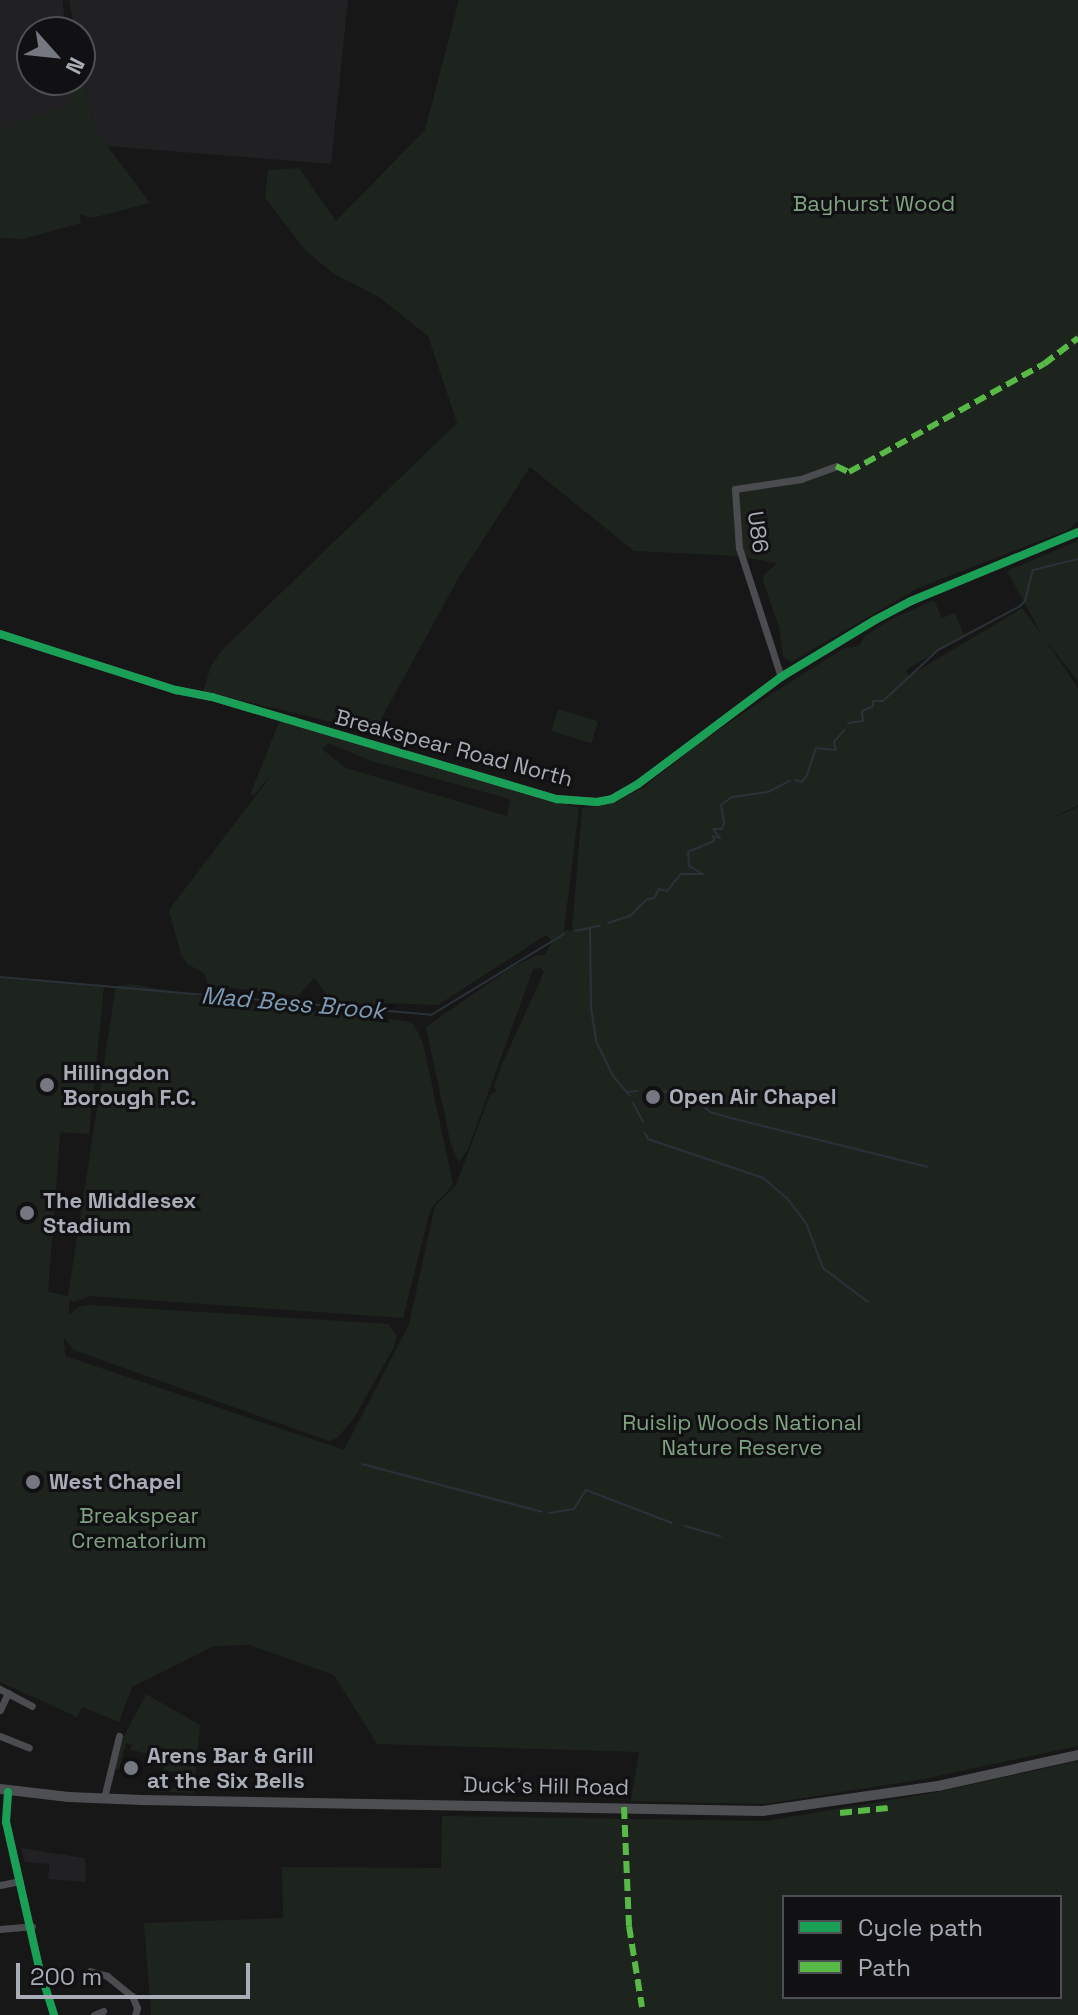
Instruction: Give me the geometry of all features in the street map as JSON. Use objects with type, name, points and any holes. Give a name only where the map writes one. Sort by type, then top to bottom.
[{"type":"main road","name":"Duck's Hill Road","points":[[4,1790],[104,1798],[762,1811],[938,1786],[1078,1755]]},
{"type":"street","name":"U86","points":[[781,677],[739,548],[735,489],[801,479],[836,466]]},
{"type":"street","name":"Breakspear Road North","points":[[0,634],[557,799],[591,802],[612,799],[638,784],[781,677],[911,601],[1078,532]]},
{"type":"street","points":[[0,1710],[4,1691],[32,1706]]},
{"type":"street","points":[[0,1736],[29,1748]]},
{"type":"street","points":[[104,1798],[119,1736]]},
{"type":"street","points":[[4,1790],[6,1822],[54,2015]]},
{"type":"street","points":[[0,1885],[20,1881]]},
{"type":"street","points":[[0,1929],[32,1926]]},
{"type":"street","points":[[90,1971],[107,1976],[132,1996],[137,2008],[135,2015]]},
{"type":"street","points":[[94,2015],[103,2011]]},
{"type":"shaded area","points":[[0,0],[63,0],[64,16],[16,16],[16,96],[71,96],[72,107],[47,112],[0,131]]},
{"type":"shaded area","points":[[69,0],[348,0],[331,164],[108,146],[94,128],[88,96],[96,96],[96,16],[72,16]]},
{"type":"shaded area","points":[[21,1848],[85,1858],[86,1882],[48,1879],[49,1864],[25,1862]]},
{"type":"green space","name":"Bayhurst Wood","points":[[459,0],[1078,0],[1078,521],[1068,530],[918,588],[791,662],[783,656],[779,627],[763,581],[764,575],[777,563],[737,556],[634,551],[530,467],[459,577],[374,732],[203,691],[211,666],[222,650],[457,423],[428,336],[379,297],[334,274],[306,251],[265,198],[268,170],[299,168],[336,221],[425,130]]},
{"type":"green space","points":[[70,96],[88,96],[94,128],[150,203],[92,218],[79,214],[81,223],[23,239],[0,238],[0,131],[47,112],[71,107]]},
{"type":"green space","name":"Ruislip Woods National Nature Reserve","points":[[1078,541],[1078,681],[1044,638],[1078,688],[1078,805],[1053,818],[1078,807],[1078,1746],[924,1779],[765,1804],[631,1801],[639,1752],[377,1744],[334,1675],[250,1645],[214,1646],[132,1687],[119,1722],[82,1707],[77,1717],[0,1682],[0,978],[104,987],[89,1134],[61,1132],[60,1137],[48,1292],[68,1296],[116,986],[131,984],[220,1000],[406,1021],[414,1025],[423,1043],[453,1185],[433,1206],[429,1215],[403,1318],[90,1296],[74,1302],[69,1299],[69,1315],[79,1307],[91,1305],[388,1324],[397,1336],[393,1349],[354,1418],[337,1438],[329,1441],[74,1350],[64,1338],[65,1356],[344,1450],[409,1324],[435,1206],[456,1185],[490,1095],[496,1091],[494,1086],[503,1062],[544,972],[541,968],[533,969],[468,1149],[459,1162],[451,1145],[426,1027],[512,967],[545,955],[552,941],[546,935],[438,1005],[386,1003],[372,1011],[330,998],[314,978],[298,996],[208,985],[204,973],[187,964],[181,955],[169,910],[276,769],[254,795],[250,795],[280,720],[579,808],[564,930],[572,931],[582,808],[614,803],[644,787],[701,742],[770,695],[844,648],[859,646],[865,636],[888,621],[934,600],[942,618],[955,613],[964,635],[906,670],[909,676],[1022,608],[1042,635],[1007,571]],"holes":[[[329,743],[371,761],[510,799],[507,816],[346,768],[322,749]]]},
{"type":"green space","points":[[558,709],[598,721],[591,743],[551,731]]},
{"type":"green space","points":[[146,1694],[200,1725],[194,1793],[148,1791],[149,1788],[174,1789],[175,1772],[164,1771],[166,1748],[148,1747],[147,1753],[130,1750],[132,1744],[126,1743],[119,1769],[114,1769],[123,1738]]},
{"type":"green space","points":[[1078,1761],[1078,2015],[151,2015],[144,1923],[283,1918],[282,1867],[441,1868],[442,1816],[766,1821],[938,1792]]},
{"type":"waterway","name":"Mad Bess Brook","points":[[848,723],[863,721],[862,711],[873,706],[873,701],[883,701],[938,650],[1020,606],[1025,601],[1033,570],[1078,559]]},
{"type":"waterway","name":"Mad Bess Brook","points":[[796,780],[802,782],[807,775],[816,748],[836,750],[834,742],[844,730]]},
{"type":"waterway","name":"Mad Bess Brook","points":[[608,923],[630,916],[646,900],[654,898],[659,889],[667,891],[681,874],[703,874],[689,866],[688,852],[714,841],[713,836],[720,838],[713,829],[722,829],[721,805],[732,797],[768,792],[790,781]]},
{"type":"waterway","name":"Mad Bess Brook","points":[[575,931],[599,926]]},
{"type":"waterway","points":[[590,927],[591,1008],[596,1041],[613,1076],[630,1096]]},
{"type":"waterway","name":"Mad Bess Brook","points":[[0,977],[431,1015],[564,934]]},
{"type":"waterway","points":[[649,1089],[691,1096],[710,1112],[727,1117],[927,1167]]},
{"type":"waterway","points":[[628,1092],[637,1091]]},
{"type":"waterway","points":[[633,1103],[643,1122]]},
{"type":"waterway","points":[[645,1133],[648,1139],[763,1178],[787,1198],[806,1223],[823,1268],[868,1302]]},
{"type":"waterway","points":[[362,1464],[542,1512]]},
{"type":"waterway","points":[[549,1513],[574,1509],[586,1490],[672,1523]]},
{"type":"waterway","points":[[685,1526],[721,1536]]},
{"type":"marked path","points":[[836,466],[849,472],[1044,364],[1078,338]]},
{"type":"marked path","points":[[624,1807],[629,1926],[642,2007]]},
{"type":"marked path","points":[[840,1813],[888,1808]]},
{"type":"cycle path","points":[[0,634],[176,690],[212,697],[557,799],[597,802],[612,799],[638,784],[781,677],[875,620],[911,601],[1078,532]]},
{"type":"cycle path","points":[[8,1792],[6,1822],[39,1967],[54,2015]]},
{"type":"place","name":"Hillingdon Borough F.C.","points":[[47,1085]]},
{"type":"place","name":"Open Air Chapel","points":[[653,1097]]},
{"type":"place","name":"The Middlesex Stadium","points":[[27,1213]]},
{"type":"place","name":"West Chapel","points":[[33,1482]]},
{"type":"place","name":"Arens Bar & Grill at the Six Bells","points":[[131,1768]]},
{"type":"park label","name":"Breakspear Crematorium","points":[[139,1528]]}]
